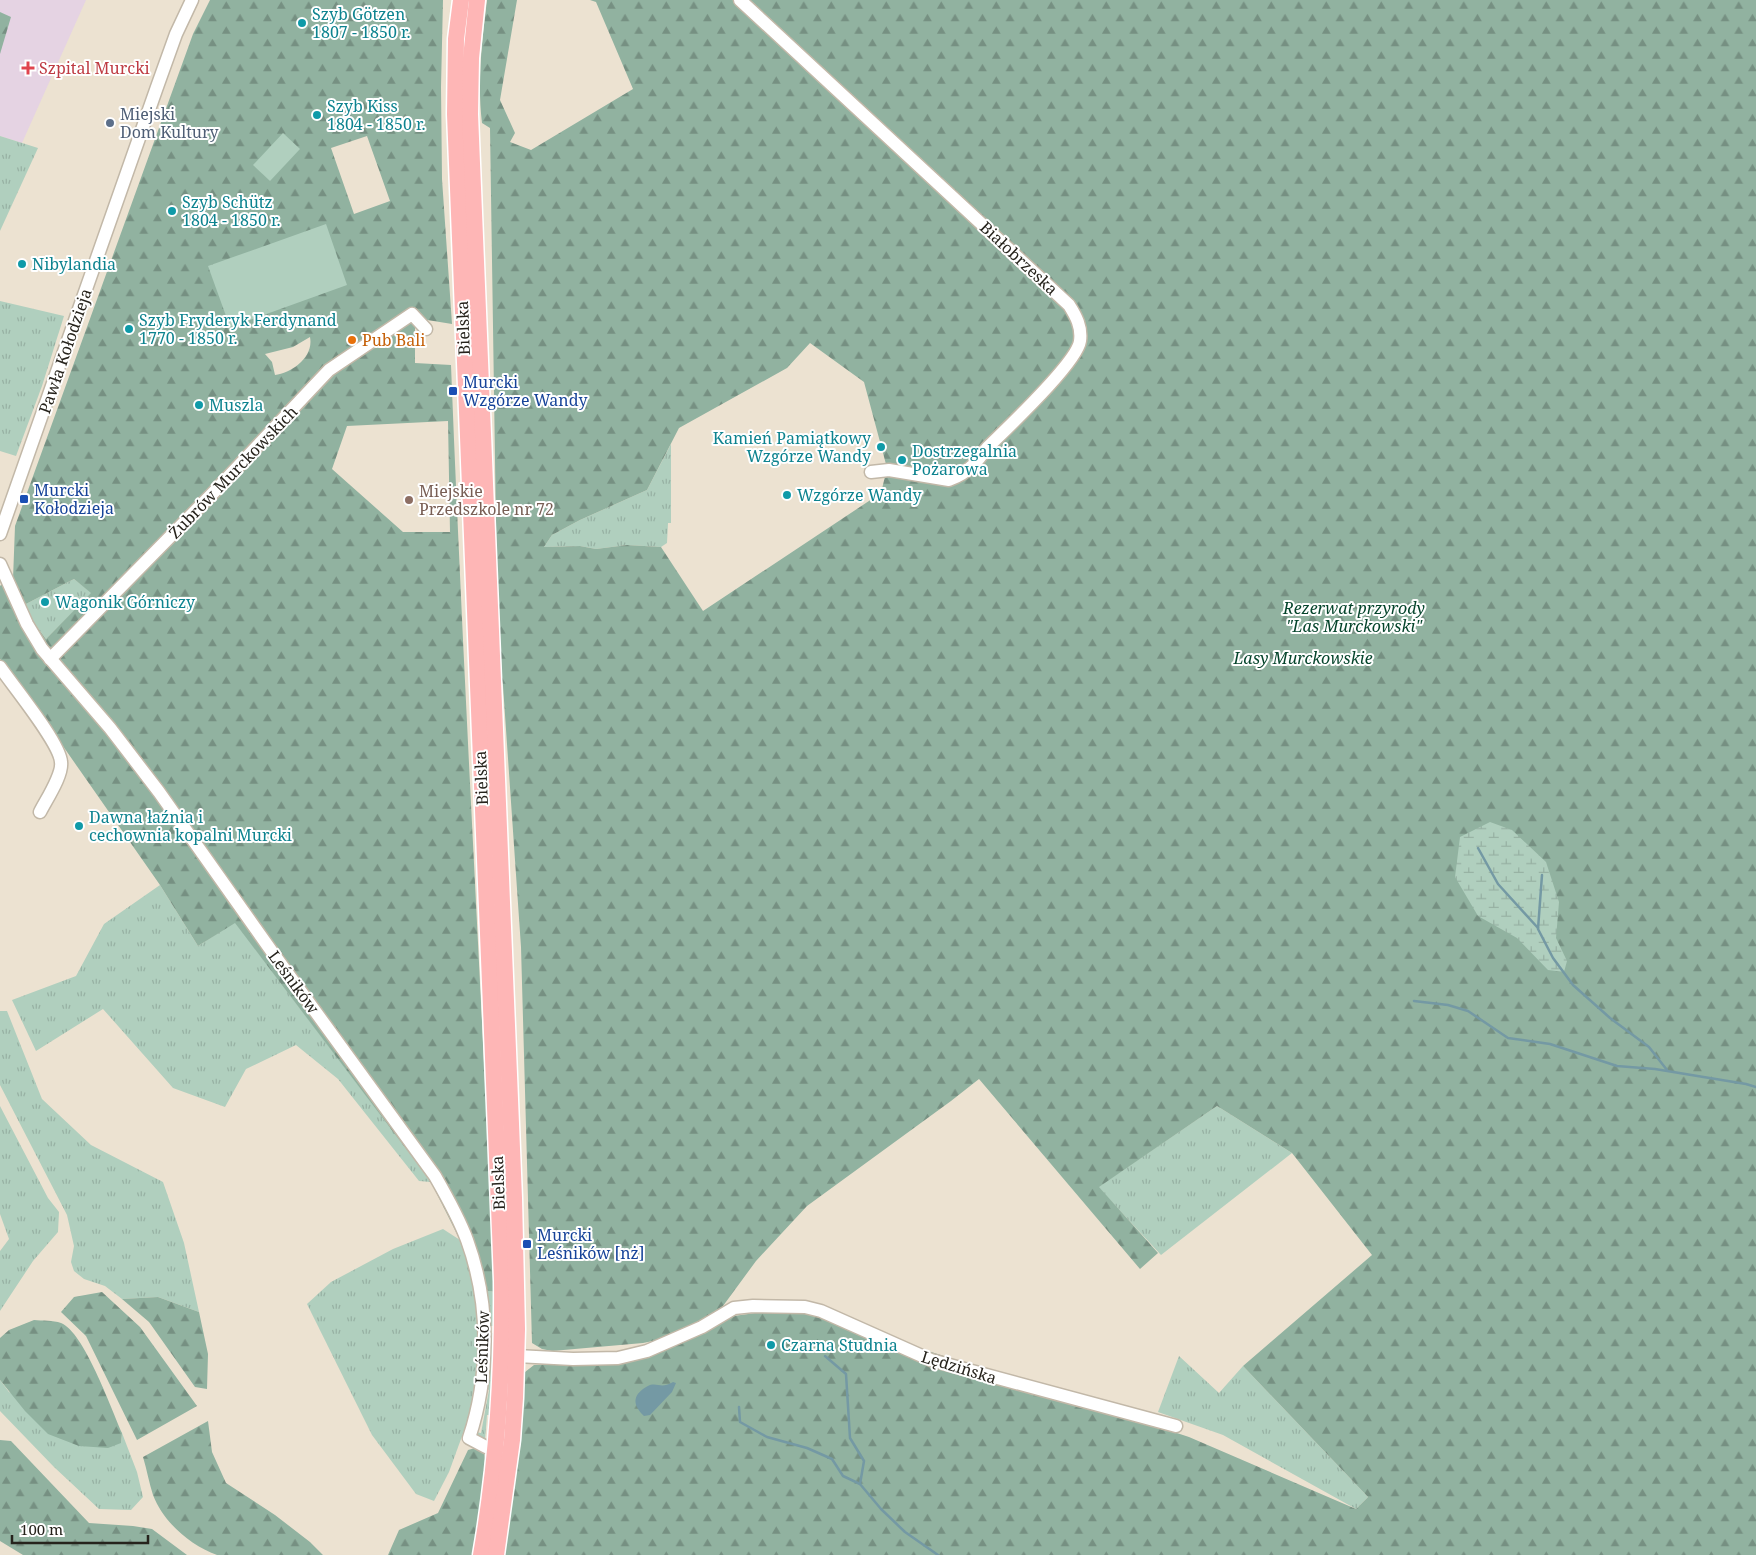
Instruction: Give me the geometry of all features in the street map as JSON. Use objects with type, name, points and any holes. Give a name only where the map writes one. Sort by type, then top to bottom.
[{"type":"main road","name":"Bielska","points":[[461,0],[455,59],[455,123],[502,1281],[501,1378],[496,1449],[481,1555]]},
{"type":"main road","name":"Bielska","points":[[477,0],[471,58],[470,123],[514,1207],[517,1356],[512,1440],[496,1555]]},
{"type":"street","name":"Pawła Kołodzieja","points":[[0,534],[176,34],[192,0]]},
{"type":"street","name":"Białobrzeska","points":[[740,0],[1062,298],[1069,305],[1078,320],[1080,342],[1076,352],[1050,384],[983,452],[972,467],[949,480],[889,470],[871,472]]},
{"type":"street","name":"Żubrów Murckowskich","points":[[50,659],[214,492],[329,370],[412,314],[426,329]]},
{"type":"street","name":"Leśników","points":[[0,564],[27,624],[42,649],[110,728],[159,792],[275,956],[435,1176],[467,1241],[483,1301],[483,1368],[479,1402],[469,1438],[486,1447],[496,1449]]},
{"type":"street","points":[[0,667],[53,742],[62,762],[58,777],[40,812]]},
{"type":"street","name":"Lędzińska","points":[[517,1356],[573,1359],[618,1358],[646,1351],[686,1334],[734,1308],[753,1306],[805,1307],[821,1310],[931,1360],[1176,1426]]},
{"type":"shaded area","name":"Szpital Murcki","points":[[0,0],[86,0],[22,143],[0,136]]},
{"type":"green space","points":[[210,0],[443,0],[441,87],[442,179],[452,324],[415,318],[415,363],[451,365],[495,1292],[478,1289],[460,1240],[431,1182],[235,923],[198,946],[160,885],[14,676],[0,659],[0,586],[4,582],[46,639],[91,593],[74,579],[24,605],[13,579],[15,526],[193,34]],"holes":[[[367,136],[390,201],[354,214],[331,148]],[[310,337],[309,351],[300,363],[282,374],[275,375],[272,362],[265,354],[293,347]],[[448,421],[450,532],[403,532],[332,469],[347,426]]]},
{"type":"green space","name":"Lasy Murckowskie","points":[[487,0],[517,0],[500,100],[515,133],[510,142],[531,150],[633,89],[596,2],[590,0],[1756,0],[1756,1555],[504,1555],[521,1441],[525,1372],[534,1365],[628,1361],[727,1317],[762,1312],[816,1314],[1189,1437],[1356,1509],[1368,1497],[1243,1366],[1372,1255],[1292,1153],[1217,1106],[1099,1187],[1158,1253],[1140,1269],[979,1079],[807,1206],[756,1261],[723,1306],[702,1322],[658,1340],[643,1343],[552,1351],[542,1349],[532,1343],[521,947],[503,686],[498,658],[490,128],[482,123],[480,92]],"holes":[[[810,343],[864,382],[887,468],[881,493],[703,611],[661,547],[627,545],[596,549],[580,546],[544,547],[552,535],[580,520],[647,490],[679,428],[787,368]]]},
{"type":"green space","points":[[0,12],[11,17],[0,54]]},
{"type":"green space","points":[[283,133],[300,149],[270,181],[253,165]]},
{"type":"green space","points":[[0,136],[38,148],[0,231]]},
{"type":"green space","points":[[326,224],[347,285],[230,327],[208,266]]},
{"type":"green space","points":[[0,301],[64,316],[42,386],[16,456],[0,451]]},
{"type":"green space","points":[[671,444],[671,523],[668,523],[667,543],[661,547],[627,545],[596,549],[580,546],[544,547],[552,535],[580,520],[647,490]]},
{"type":"green space","points":[[74,579],[92,593],[46,639],[22,606]]},
{"type":"green space","points":[[1490,822],[1512,830],[1546,862],[1559,902],[1556,938],[1567,961],[1564,972],[1548,970],[1517,938],[1478,916],[1455,877],[1460,837]]},
{"type":"green space","points":[[160,885],[198,946],[235,922],[431,1182],[419,1181],[338,1079],[296,1045],[246,1069],[225,1107],[173,1088],[103,1009],[36,1051],[12,1000],[76,976],[104,924]]},
{"type":"green space","points":[[0,1011],[7,1011],[42,1099],[91,1145],[163,1182],[184,1243],[199,1312],[158,1297],[122,1299],[105,1286],[84,1279],[74,1271],[71,1262],[74,1246],[67,1215],[0,1085]]},
{"type":"green space","points":[[0,1106],[48,1198],[59,1212],[58,1232],[33,1261],[0,1311],[0,1251],[9,1239],[0,1214]]},
{"type":"green space","points":[[1217,1106],[1292,1153],[1161,1255],[1098,1187]]},
{"type":"green space","points":[[443,1229],[460,1240],[478,1289],[479,1365],[469,1417],[449,1472],[434,1501],[416,1494],[372,1435],[307,1304],[331,1282],[393,1249]]},
{"type":"green space","points":[[484,1290],[495,1292],[494,1326],[489,1326]]},
{"type":"green space","points":[[102,1292],[140,1327],[197,1406],[137,1440],[86,1336],[61,1312],[74,1297]]},
{"type":"green space","points":[[158,1297],[199,1312],[208,1354],[207,1389],[195,1387],[149,1322],[122,1299]]},
{"type":"green space","points":[[34,1320],[61,1323],[70,1329],[79,1340],[96,1372],[122,1433],[121,1443],[108,1448],[79,1446],[48,1434],[25,1411],[0,1380],[0,1338],[9,1330]]},
{"type":"green space","points":[[492,1333],[495,1333],[490,1415],[487,1415],[485,1440],[476,1437],[475,1432],[481,1433],[489,1390],[484,1388],[490,1369]]},
{"type":"green space","points":[[1179,1356],[1219,1393],[1243,1366],[1368,1497],[1356,1509],[1223,1435],[1158,1412]]},
{"type":"green space","points":[[0,1380],[9,1392],[121,1443],[122,1433],[137,1472],[143,1497],[131,1510],[99,1509],[54,1467],[0,1411]]},
{"type":"green space","points":[[208,1421],[212,1452],[226,1483],[275,1515],[310,1542],[323,1555],[217,1555],[188,1539],[171,1524],[153,1495],[143,1457]]},
{"type":"green space","points":[[0,1440],[11,1441],[89,1523],[152,1529],[187,1555],[23,1555],[0,1541]]},
{"type":"green space","points":[[475,1448],[484,1452],[485,1459],[480,1515],[473,1555],[388,1555],[399,1530],[438,1513],[468,1450]]},
{"type":"water","points":[[673,1382],[676,1383],[672,1392],[650,1415],[644,1416],[638,1409],[636,1402],[639,1392],[650,1385],[666,1385]]},
{"type":"waterway","points":[[1478,848],[1498,884],[1538,928]]},
{"type":"waterway","points":[[1542,875],[1538,929],[1553,958],[1573,985],[1610,1018],[1649,1047],[1667,1070]]},
{"type":"waterway","points":[[1414,1001],[1448,1005],[1468,1011],[1508,1038],[1550,1044],[1617,1066],[1655,1069],[1756,1087]]},
{"type":"waterway","points":[[825,1356],[846,1374],[850,1438],[864,1461],[860,1484]]},
{"type":"waterway","points":[[739,1407],[740,1422],[767,1437],[807,1448],[832,1459],[843,1476],[860,1484],[881,1509],[905,1532],[938,1555]]},
{"type":"place","name":"Szyb Götzen 1807 - 1850 r.","points":[[302,23]]},
{"type":"place","name":"Szpital Murcki","points":[[28,68]]},
{"type":"place","name":"Szyb Kiss 1804 - 1850 r.","points":[[317,115]]},
{"type":"place","name":"Miejski Dom Kultury","points":[[110,123]]},
{"type":"place","name":"Szyb Schütz 1804 - 1850 r.","points":[[172,211]]},
{"type":"place","name":"Nibylandia","points":[[22,264]]},
{"type":"place","name":"Szyb Fryderyk Ferdynand 1770 - 1850 r.","points":[[129,329]]},
{"type":"place","name":"Pub Bali","points":[[352,340]]},
{"type":"place","name":"Murcki Wzgórze Wandy","points":[[453,391]]},
{"type":"place","name":"Muszla","points":[[199,405]]},
{"type":"place","name":"Kamień Pamiątkowy Wzgórze Wandy","points":[[881,447]]},
{"type":"place","name":"Dostrzegalnia Pożarowa","points":[[902,460]]},
{"type":"place","name":"Wzgórze Wandy","points":[[787,495]]},
{"type":"place","name":"Murcki Kołodzieja","points":[[24,499]]},
{"type":"place","name":"Miejskie Przedszkole nr 72","points":[[409,500]]},
{"type":"place","name":"Wagonik Górniczy","points":[[45,602]]},
{"type":"place","name":"Dawna łaźnia i cechownia kopalni Murcki","points":[[79,826]]},
{"type":"place","name":"Murcki Leśników [nż]","points":[[527,1244]]},
{"type":"place","name":"Czarna Studnia","points":[[771,1345]]},
{"type":"park label","name":"Rezerwat przyrody \"Las Murckowski\"","points":[[1354,617]]}]
